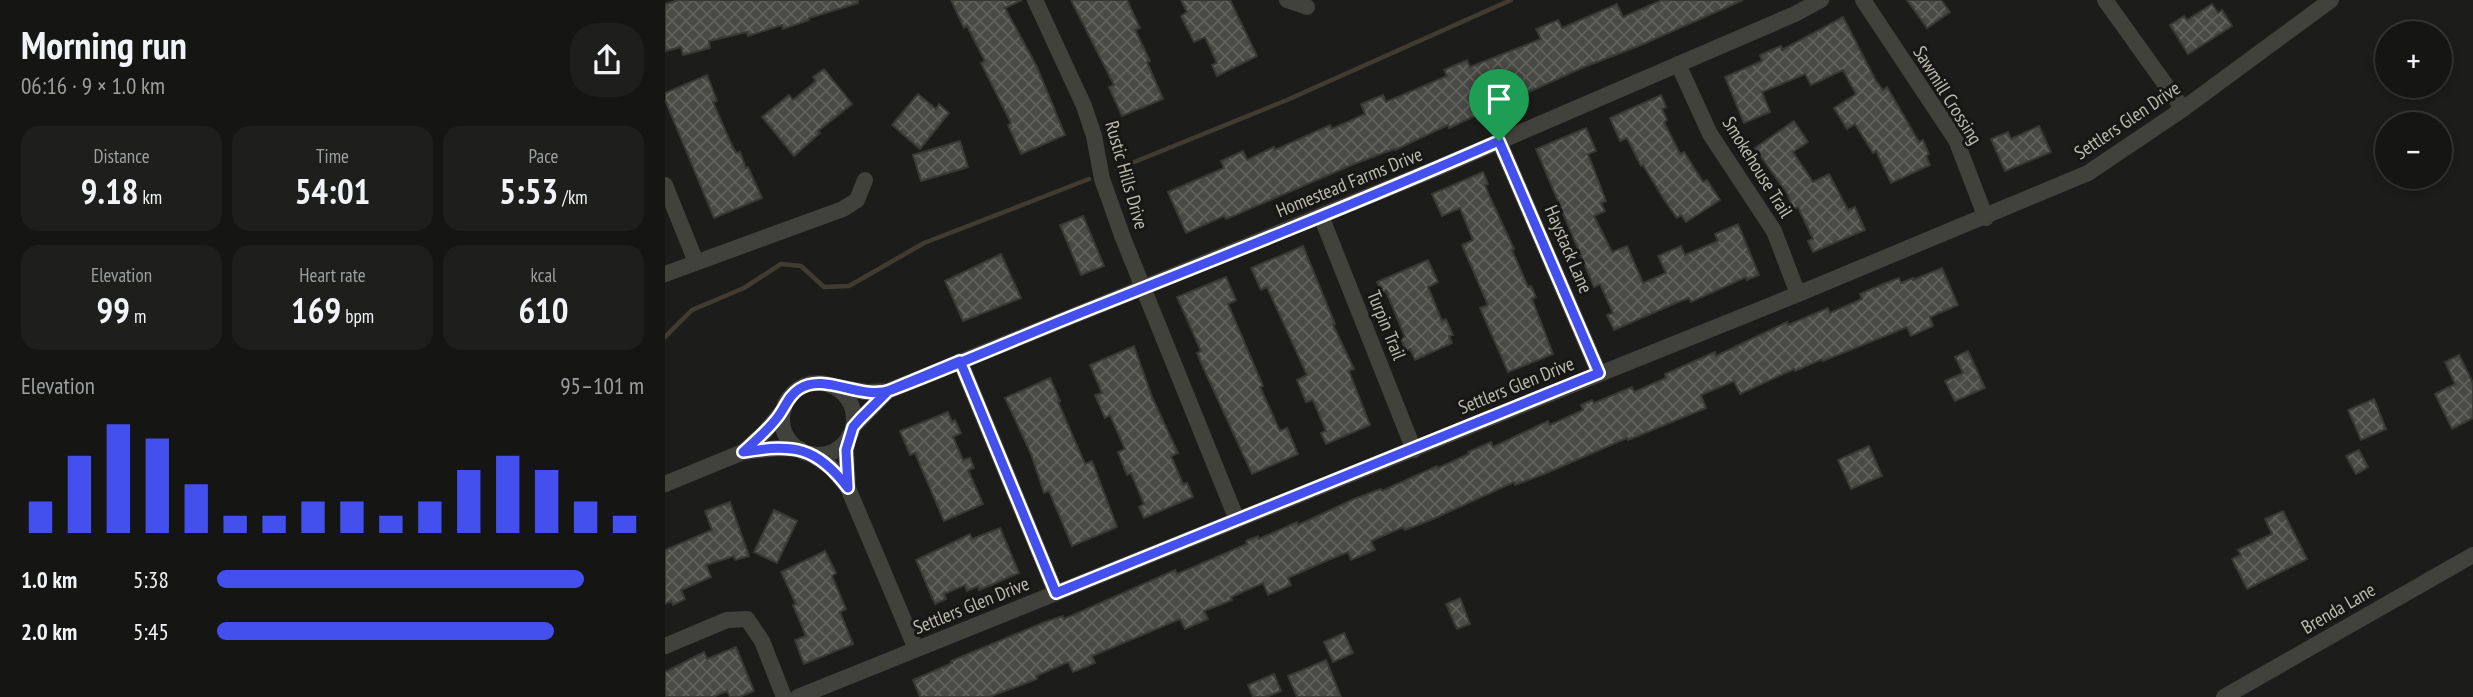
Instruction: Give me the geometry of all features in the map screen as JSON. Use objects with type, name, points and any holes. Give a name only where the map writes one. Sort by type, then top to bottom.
[{"type":"street","name":"Rustic Hills Drive","points":[[1035,0],[1084,106],[1094,136],[1102,179],[1142,289],[1237,520]]},
{"type":"street","points":[[1287,0],[1307,7]]},
{"type":"street","name":"Homestead Farms Drive","points":[[743,452],[764,433],[797,389],[808,384],[820,383],[866,392],[888,391],[1499,141],[1795,14],[1821,0]]},
{"type":"street","name":"Sawmill Crossing","points":[[1863,0],[1956,140],[1986,218]]},
{"type":"street","points":[[2105,0],[2183,108]]},
{"type":"street","name":"Settlers Glen Drive","points":[[798,697],[1415,450],[1986,218],[2088,173],[2183,108],[2331,0]]},
{"type":"street","name":"Smokehouse Trail","points":[[1678,64],[1710,134],[1774,231],[1798,294]]},
{"type":"street","name":"Haystack Lane","points":[[1499,141],[1599,373]]},
{"type":"street","points":[[665,274],[843,209],[857,200],[865,180]]},
{"type":"street","points":[[665,185],[696,262]]},
{"type":"street","name":"Turpin Trail","points":[[1321,215],[1415,450]]},
{"type":"street","points":[[960,361],[1056,593]]},
{"type":"street","points":[[832,386],[843,392],[854,413],[846,450],[848,488]]},
{"type":"street","name":"Homestead Farms Drive","points":[[665,484],[743,452],[778,448],[822,454],[833,452],[888,391]]},
{"type":"street","points":[[784,409],[785,432],[791,442],[831,467],[848,488],[916,649]]},
{"type":"street","name":"Brenda Lane","points":[[2224,697],[2473,555]]},
{"type":"street","points":[[665,646],[727,620],[747,619],[762,641],[784,697]]},
{"type":"building","points":[[679,0],[858,0],[858,3],[783,29],[782,25],[748,36],[747,32],[709,41],[710,48],[683,55],[681,47],[665,51],[665,4]]},
{"type":"building","points":[[951,0],[1022,0],[1005,8],[1037,67],[1065,135],[1021,154],[1008,125],[1011,123],[981,63],[985,61],[967,26],[964,28]]},
{"type":"building","points":[[1071,0],[1127,0],[1140,28],[1135,30],[1150,61],[1147,62],[1163,99],[1122,116],[1109,87],[1114,85]]},
{"type":"building","points":[[1181,0],[1230,0],[1257,56],[1217,76],[1212,65],[1217,63],[1205,37],[1194,42],[1181,16],[1187,12]]},
{"type":"building","points":[[1662,0],[1743,0],[1584,67],[1503,106],[1501,101],[1449,128],[1448,125],[1395,150],[1354,164],[1226,219],[1224,216],[1186,233],[1168,192],[1224,168],[1221,161],[1243,151],[1247,160],[1330,125],[1332,129],[1365,114],[1361,104],[1383,95],[1386,102],[1447,76],[1444,70],[1467,60],[1470,67],[1541,39],[1536,29],[1558,20],[1562,28],[1617,4],[1623,17]]},
{"type":"building","points":[[1907,0],[1941,0],[1950,12],[1927,28]]},
{"type":"building","points":[[2212,4],[2218,13],[2222,10],[2232,26],[2188,54],[2170,25],[2184,16],[2187,20]]},
{"type":"building","points":[[1843,17],[1876,81],[1883,90],[1887,87],[1919,142],[1923,140],[1929,154],[1926,156],[1930,165],[1891,183],[1876,151],[1873,153],[1855,124],[1847,129],[1834,108],[1856,94],[1843,70],[1811,85],[1805,74],[1762,92],[1770,112],[1744,123],[1725,77],[1762,61],[1760,55],[1781,46],[1782,50]]},
{"type":"building","points":[[824,69],[852,104],[818,131],[820,133],[794,156],[762,117],[789,95],[793,100],[816,81],[813,77]]},
{"type":"building","points":[[707,75],[717,101],[713,102],[729,139],[736,153],[740,152],[762,198],[714,218],[665,100],[665,93]]},
{"type":"building","points":[[918,94],[936,109],[939,104],[949,113],[920,149],[892,125]]},
{"type":"building","points":[[1661,95],[1666,107],[1662,109],[1667,120],[1664,122],[1680,154],[1684,152],[1703,182],[1707,180],[1720,200],[1686,222],[1681,215],[1677,218],[1643,165],[1641,166],[1627,138],[1620,141],[1610,118]]},
{"type":"building","points":[[1794,121],[1808,142],[1793,152],[1813,182],[1829,174],[1848,210],[1855,207],[1865,230],[1813,252],[1808,241],[1813,239],[1798,207],[1793,209],[1788,195],[1755,148]]},
{"type":"building","points":[[2039,126],[2051,152],[2005,171],[1991,139],[2008,132],[2011,139]]},
{"type":"building","points":[[1586,128],[1596,151],[1588,154],[1606,201],[1601,203],[1605,211],[1594,216],[1612,252],[1627,246],[1643,283],[1666,273],[1658,256],[1681,246],[1685,255],[1718,241],[1715,234],[1738,224],[1759,275],[1747,280],[1746,277],[1691,302],[1689,298],[1678,302],[1614,330],[1607,315],[1613,313],[1600,284],[1594,287],[1536,149]]},
{"type":"building","points":[[960,141],[968,167],[921,181],[913,155]]},
{"type":"building","points":[[1483,172],[1488,184],[1485,185],[1514,249],[1512,250],[1528,287],[1531,286],[1536,297],[1532,299],[1553,354],[1508,372],[1480,308],[1488,305],[1462,245],[1473,240],[1460,208],[1442,216],[1432,194]]},
{"type":"building","points":[[1083,216],[1104,266],[1081,275],[1060,225]]},
{"type":"building","points":[[1303,246],[1335,324],[1333,325],[1354,369],[1349,371],[1370,425],[1326,444],[1321,433],[1326,431],[1313,400],[1306,402],[1297,380],[1307,375],[1267,287],[1261,290],[1251,268]]},
{"type":"building","points":[[1001,254],[1021,298],[963,321],[945,281]]},
{"type":"building","points":[[1428,260],[1438,282],[1428,287],[1442,321],[1446,319],[1453,335],[1449,336],[1452,343],[1415,360],[1410,349],[1406,351],[1401,339],[1405,337],[1386,291],[1382,293],[1377,282]]},
{"type":"building","points":[[1942,268],[1958,305],[1930,317],[1933,326],[1911,336],[1907,327],[1823,361],[1822,359],[1795,371],[1794,369],[1740,394],[1734,381],[1701,395],[1706,408],[1544,474],[1515,485],[1514,482],[1405,530],[1403,527],[1371,541],[1375,550],[1351,560],[1348,552],[1321,563],[1288,578],[1291,585],[1268,595],[1263,583],[1204,611],[1208,619],[1185,629],[1180,619],[1092,656],[1095,663],[1073,672],[1068,662],[1036,676],[1037,679],[989,697],[920,697],[913,680],[952,663],[951,661],[1045,622],[1063,616],[1064,619],[1175,570],[1177,574],[1247,544],[1246,541],[1258,536],[1259,539],[1297,522],[1298,525],[1354,499],[1381,489],[1382,491],[1437,466],[1438,468],[1491,442],[1493,447],[1548,421],[1550,425],[1583,410],[1581,405],[1592,400],[1594,403],[1632,387],[1634,392],[1666,378],[1665,374],[1715,352],[1716,356],[1787,322],[1788,325],[1828,308],[1830,313],[1862,299],[1860,294],[1883,284],[1899,278],[1901,283],[1913,280]]},
{"type":"building","points":[[1226,277],[1236,300],[1228,304],[1263,386],[1260,387],[1280,431],[1287,428],[1298,454],[1252,474],[1202,365],[1197,353],[1201,351],[1177,297]]},
{"type":"building","points":[[1134,346],[1152,397],[1178,453],[1171,456],[1183,484],[1187,483],[1193,497],[1144,518],[1139,507],[1144,504],[1131,473],[1127,475],[1118,452],[1125,449],[1110,415],[1105,418],[1095,395],[1102,393],[1090,365]]},
{"type":"building","points":[[1968,351],[1985,388],[1955,401],[1945,381],[1963,373],[1955,357]]},
{"type":"building","points":[[2459,355],[2473,383],[2473,418],[2452,429],[2435,394],[2455,384],[2445,362]]},
{"type":"building","points":[[1050,378],[1085,464],[1092,461],[1117,527],[1072,546],[1049,491],[1044,493],[1031,454],[1005,398]]},
{"type":"building","points":[[2374,399],[2386,429],[2361,440],[2348,410]]},
{"type":"building","points":[[948,412],[961,433],[953,437],[963,460],[970,458],[974,468],[968,470],[983,504],[944,521],[915,453],[910,455],[900,431]]},
{"type":"building","points":[[1869,446],[1882,476],[1851,489],[1838,460]]},
{"type":"building","points":[[2359,450],[2368,467],[2356,474],[2346,456]]},
{"type":"building","points":[[730,502],[749,556],[735,560],[734,556],[706,565],[711,577],[681,590],[685,599],[673,605],[671,601],[665,604],[665,550],[712,530],[705,511]]},
{"type":"building","points":[[774,510],[797,521],[777,563],[754,552]]},
{"type":"building","points":[[2283,511],[2307,559],[2247,589],[2232,559],[2241,555],[2238,550],[2272,534],[2265,519]]},
{"type":"building","points":[[1000,528],[1019,573],[979,590],[978,586],[967,591],[965,585],[944,594],[946,599],[935,604],[916,560],[970,534],[972,539]]},
{"type":"building","points":[[825,551],[836,573],[832,576],[846,609],[840,612],[853,644],[804,664],[795,640],[806,636],[793,605],[796,604],[781,572]]},
{"type":"building","points":[[1460,598],[1470,624],[1457,629],[1446,604]]},
{"type":"building","points":[[1344,633],[1353,653],[1333,662],[1324,642]]},
{"type":"building","points":[[736,647],[754,691],[739,697],[730,697],[727,691],[713,697],[665,697],[665,672],[704,652],[707,659]]},
{"type":"building","points":[[1326,660],[1341,697],[1297,697],[1288,676]]},
{"type":"building","points":[[1274,674],[1281,691],[1266,697],[1253,697],[1248,685]]},
{"type":"waterway","points":[[1117,169],[1287,100],[1511,0]]},
{"type":"waterway","points":[[665,337],[692,310],[744,288],[781,264],[801,266],[824,287],[849,286],[924,243],[1089,179]]},
{"type":"route","points":[[1499,141],[1433,170],[960,361],[888,391],[876,393],[820,383],[808,384],[797,389],[764,433],[743,452],[778,448],[800,449],[831,467],[848,488],[846,450],[853,427],[860,419],[888,391],[960,361],[1056,593],[1415,450],[1599,373],[1499,141]]}]
